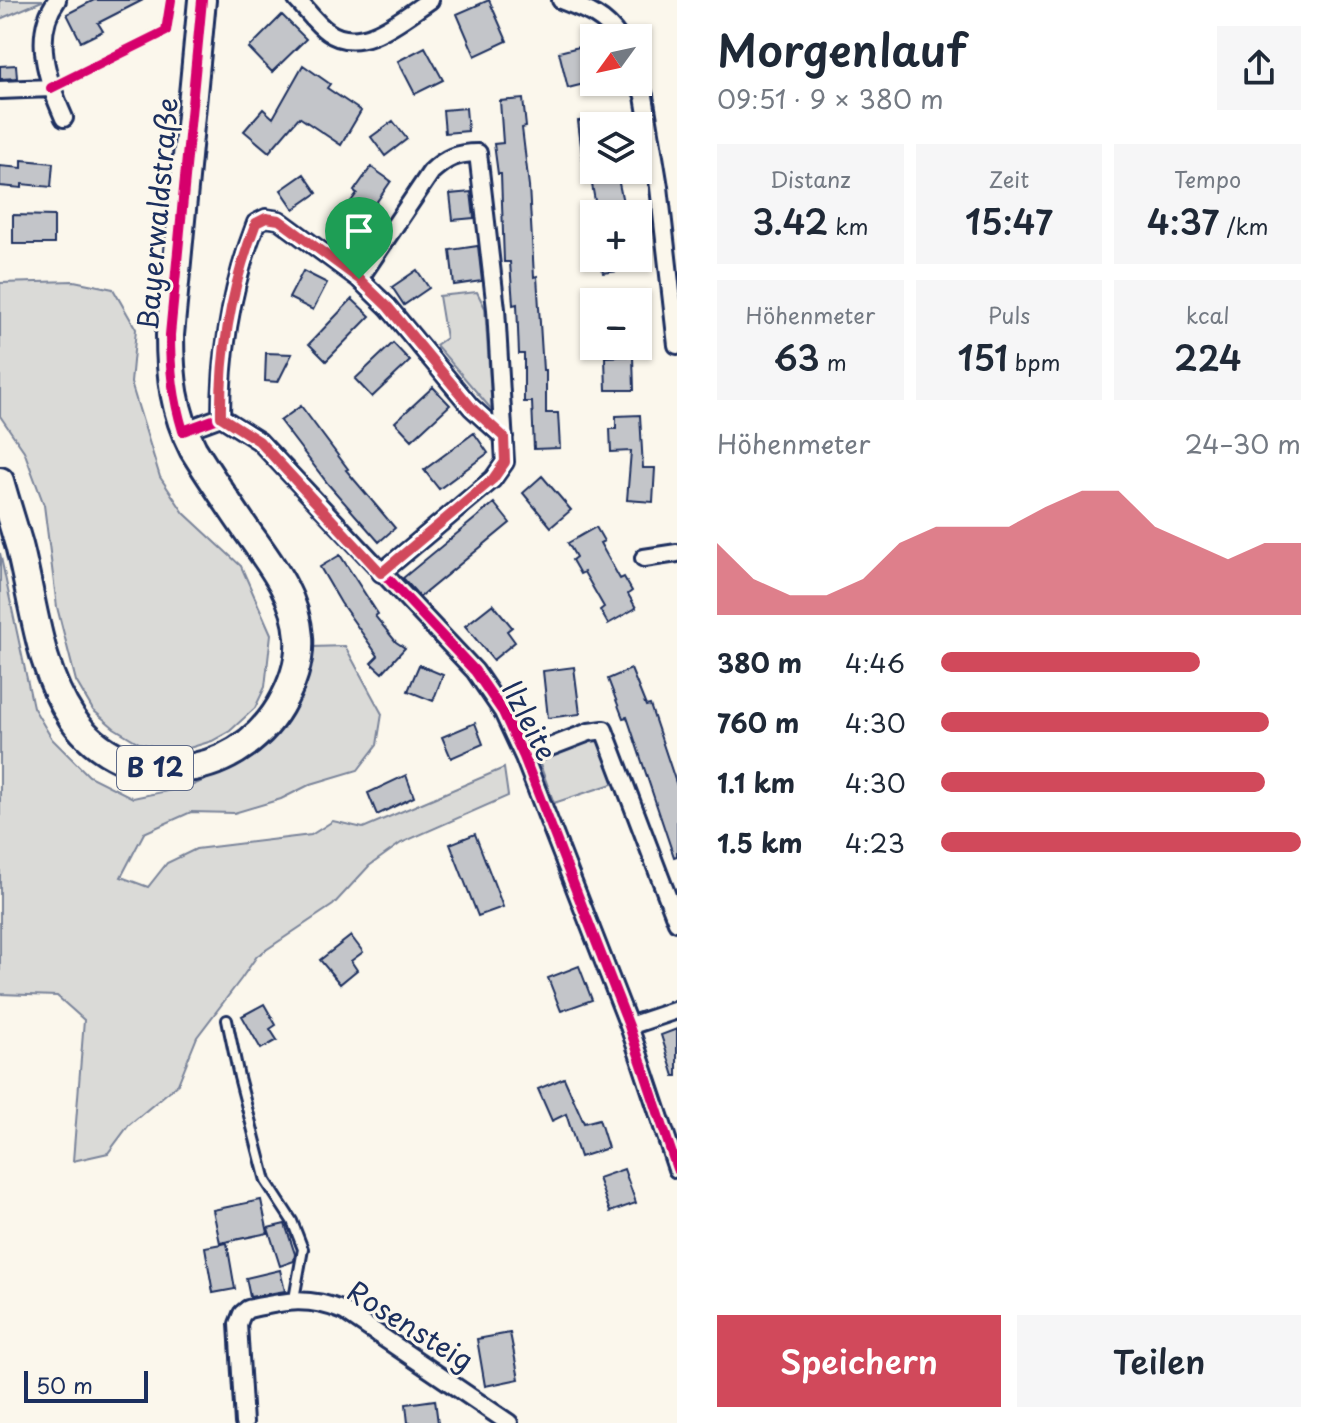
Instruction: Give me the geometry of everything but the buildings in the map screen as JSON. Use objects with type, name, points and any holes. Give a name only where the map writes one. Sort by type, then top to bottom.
[{"type":"main road","name":"Bayerwaldstraße","points":[[0,481],[19,546],[42,648],[63,702],[74,720],[94,741],[135,764],[161,770],[200,768],[234,754],[261,731],[276,713],[294,679],[299,638],[290,598],[277,573],[205,469],[183,431],[173,398],[170,373],[170,335],[202,0]]},
{"type":"street","points":[[57,0],[47,14],[43,51],[51,88],[64,118]]},
{"type":"street","points":[[297,0],[328,32],[342,38],[368,37],[387,29],[430,0]]},
{"type":"street","points":[[561,0],[593,13],[607,24]]},
{"type":"street","points":[[0,90],[51,88]]},
{"type":"street","points":[[644,96],[659,187],[677,345]]},
{"type":"street","points":[[359,279],[431,172],[444,160],[461,153],[478,153],[493,278],[505,462],[493,479],[381,573]]},
{"type":"street","points":[[183,431],[221,417],[221,374],[227,327],[247,246],[256,223],[266,218],[279,220],[359,279],[388,307],[471,407],[504,437]]},
{"type":"street","name":"Ilzleite","points":[[221,417],[259,441],[475,671],[503,712],[524,757],[629,1026],[677,1169]]},
{"type":"street","points":[[644,558],[677,553]]},
{"type":"street","name":"Ilzleite","points":[[524,757],[589,732],[604,730],[677,922]]},
{"type":"street","points":[[629,1026],[677,1010]]},
{"type":"street","name":"Rosensteig","points":[[244,1423],[238,1324],[242,1314],[248,1309],[294,1299],[322,1302],[344,1311],[509,1423]]},
{"type":"lane","points":[[227,1020],[266,1181],[292,1221],[303,1249],[294,1299]]},
{"type":"shaded area","points":[[0,0],[42,0],[42,1],[0,19]]},
{"type":"shaded area","points":[[74,281],[113,289],[136,329],[131,383],[160,477],[184,513],[241,566],[271,634],[265,687],[255,708],[230,731],[212,741],[186,749],[164,749],[139,743],[114,728],[93,710],[76,681],[57,607],[44,505],[24,451],[0,416],[0,283]]},
{"type":"shaded area","points":[[477,292],[485,308],[492,410],[436,345],[446,338],[439,296]]},
{"type":"shaded area","points":[[0,553],[33,707],[52,739],[89,776],[133,798],[191,786],[238,765],[263,742],[311,647],[345,646],[382,714],[377,745],[358,770],[234,813],[191,812],[144,833],[121,877],[148,887],[167,863],[196,849],[311,835],[333,821],[363,828],[504,768],[508,796],[401,843],[369,866],[333,905],[257,956],[197,1037],[178,1084],[129,1125],[108,1153],[73,1161],[84,1020],[57,996],[0,994]]},
{"type":"shaded area","points":[[603,736],[618,782],[554,803],[538,759]]},
{"type":"cycle path","points":[[51,88],[166,31],[171,0]]},
{"type":"cycle path","points":[[202,0],[170,335],[173,384],[183,431],[221,417],[259,441],[475,671],[503,712],[524,757],[629,1026],[677,1169]]},
{"type":"route","points":[[266,218],[279,220],[359,279],[388,307],[471,407],[504,437],[506,455],[502,468],[493,479],[381,573],[259,441],[221,417],[221,374],[227,327],[247,246],[256,223],[266,218]]}]
